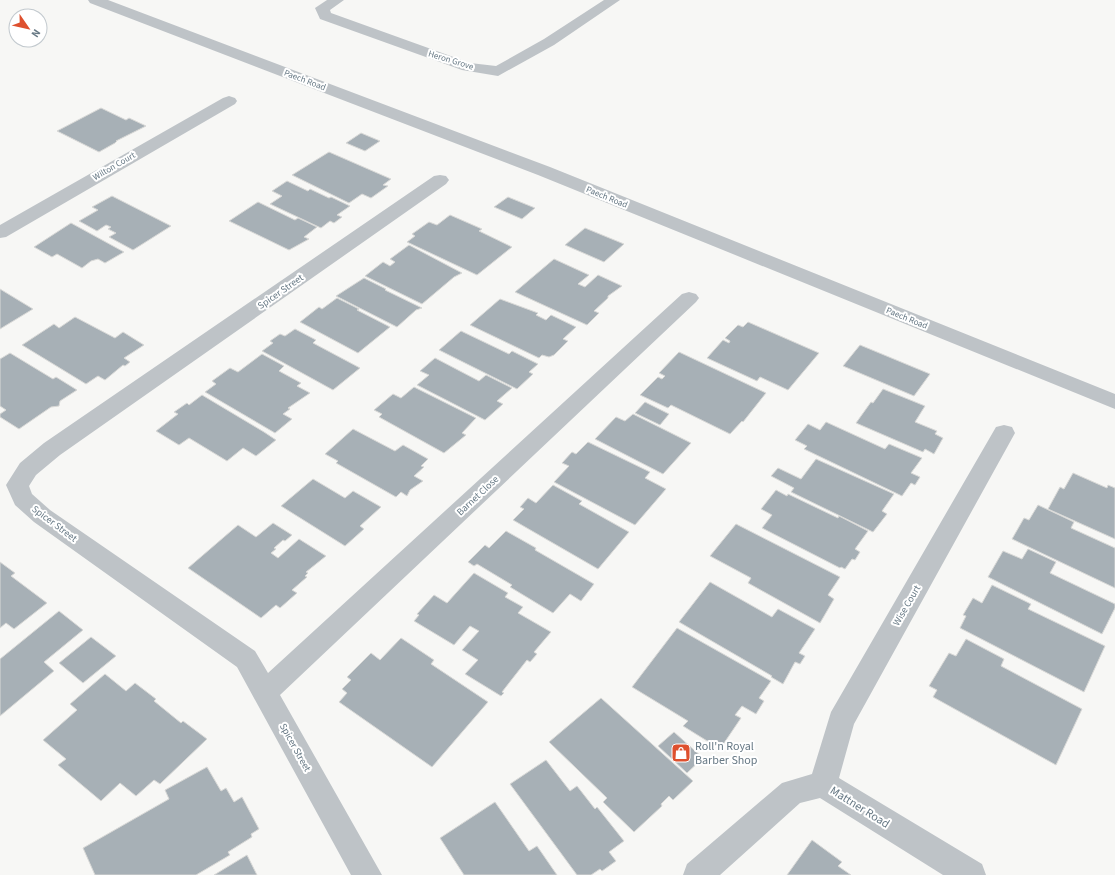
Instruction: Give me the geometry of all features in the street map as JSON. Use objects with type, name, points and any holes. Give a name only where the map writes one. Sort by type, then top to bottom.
[{"type":"street","name":"Paech Road","points":[[95,0],[544,171],[1115,402]]},
{"type":"street","name":"Heron Grove","points":[[337,0],[322,8],[325,16],[467,67],[498,71],[549,42],[613,0]]},
{"type":"street","name":"Wilton Court","points":[[0,233],[229,100]]},
{"type":"street","name":"Spicer Street","points":[[367,875],[246,659],[42,516],[8,486],[52,449],[440,180]]},
{"type":"street","name":"Barnet Close","points":[[265,692],[689,298]]},
{"type":"street","name":"Wise Court","points":[[823,784],[841,721],[1004,433]]},
{"type":"street","name":"Mattner Road","points":[[698,875],[792,792],[823,784],[971,875]]},
{"type":"building","points":[[101,108],[126,120],[129,118],[146,126],[116,141],[99,152],[57,131]]},
{"type":"building","points":[[361,133],[380,141],[365,151],[346,143]]},
{"type":"building","points":[[329,152],[391,179],[383,185],[388,186],[371,198],[362,194],[349,203],[292,175]]},
{"type":"building","points":[[287,181],[308,191],[310,189],[350,206],[337,215],[342,217],[334,223],[330,221],[321,228],[270,204],[282,196],[272,191]]},
{"type":"building","points":[[112,196],[171,226],[133,250],[109,237],[116,233],[108,229],[111,227],[106,225],[97,231],[79,221],[98,210],[92,207]]},
{"type":"building","points":[[508,197],[535,208],[522,219],[494,207]]},
{"type":"building","points":[[258,202],[295,220],[298,218],[317,227],[304,237],[309,239],[289,250],[229,221]]},
{"type":"building","points":[[450,215],[482,229],[479,231],[512,247],[477,275],[407,242],[415,236],[412,234],[429,222],[437,225]]},
{"type":"building","points":[[71,223],[124,252],[105,263],[98,259],[91,261],[82,268],[57,254],[52,257],[34,247]]},
{"type":"building","points":[[585,228],[624,244],[604,262],[565,245]]},
{"type":"building","points":[[409,245],[462,273],[454,277],[422,304],[365,276],[383,262],[390,266],[395,262],[390,259]]},
{"type":"building","points":[[554,259],[589,275],[578,284],[585,287],[598,275],[622,286],[608,296],[608,298],[594,311],[599,313],[587,325],[515,292]]},
{"type":"building","points":[[364,278],[422,308],[416,310],[397,327],[336,296]]},
{"type":"building","points":[[0,289],[33,309],[0,329]]},
{"type":"building","points":[[337,298],[390,327],[358,353],[300,322],[319,307],[322,309]]},
{"type":"building","points":[[500,299],[538,313],[536,315],[546,320],[551,315],[576,327],[563,339],[568,341],[554,355],[549,357],[542,355],[539,358],[470,325]]},
{"type":"building","points":[[75,317],[115,338],[123,332],[144,345],[124,358],[130,362],[125,366],[123,365],[105,380],[98,376],[86,384],[22,345],[54,324],[59,328]]},
{"type":"building","points":[[748,322],[819,353],[788,390],[760,377],[757,381],[707,358],[723,340],[729,343],[730,341],[725,338],[738,325],[743,327]]},
{"type":"building","points":[[295,329],[316,340],[313,343],[360,368],[333,390],[262,351],[273,343],[270,341],[280,334],[285,336]]},
{"type":"building","points":[[461,331],[509,354],[512,351],[538,364],[529,372],[533,374],[517,389],[439,350]]},
{"type":"building","points":[[860,345],[930,374],[914,396],[843,366]]},
{"type":"building","points":[[679,352],[766,393],[743,422],[742,421],[730,434],[671,405],[668,408],[640,395],[658,377],[662,379],[665,376],[659,373]]},
{"type":"building","points":[[10,353],[53,379],[56,377],[77,390],[60,401],[59,406],[51,407],[19,429],[0,417],[0,414],[6,410],[0,406],[0,359]]},
{"type":"building","points":[[262,354],[284,366],[279,371],[301,383],[297,386],[310,393],[288,408],[290,409],[283,414],[292,419],[275,433],[205,392],[216,384],[212,381],[230,368],[238,372]]},
{"type":"building","points":[[435,358],[479,381],[486,375],[512,388],[497,401],[503,404],[485,420],[417,385],[429,375],[420,371]]},
{"type":"building","points":[[414,387],[476,418],[462,433],[466,435],[444,453],[379,417],[382,414],[374,410],[393,394],[401,398]]},
{"type":"building","points":[[883,389],[925,406],[915,422],[937,431],[935,434],[943,438],[934,454],[925,449],[923,452],[856,423],[871,402],[873,403]]},
{"type":"building","points":[[202,395],[276,440],[256,456],[243,448],[227,461],[189,438],[179,445],[156,431],[178,414],[174,412],[187,403],[189,405]]},
{"type":"building","points":[[645,402],[669,414],[660,425],[635,413]]},
{"type":"building","points":[[633,414],[691,443],[663,474],[595,439],[616,417],[625,421]]},
{"type":"building","points":[[826,422],[885,449],[889,444],[922,458],[911,473],[920,477],[915,485],[911,483],[902,496],[804,449],[807,446],[795,440],[808,424],[820,430]]},
{"type":"building","points":[[353,429],[395,451],[403,445],[428,459],[421,466],[424,467],[414,476],[423,481],[410,490],[407,496],[401,492],[396,497],[336,463],[338,461],[325,454]]},
{"type":"building","points":[[588,442],[650,472],[645,478],[666,489],[635,525],[554,482],[569,466],[562,463],[572,452],[576,454]]},
{"type":"building","points":[[816,459],[894,494],[882,511],[887,514],[873,532],[791,492],[794,488],[771,476],[778,468],[801,479]]},
{"type":"building","points":[[1073,473],[1107,488],[1108,485],[1115,488],[1115,539],[1048,509],[1060,487],[1064,489]]},
{"type":"building","points":[[313,479],[345,498],[353,491],[381,507],[360,526],[364,529],[345,546],[281,506]]},
{"type":"building","points":[[553,485],[582,501],[579,504],[629,532],[598,569],[513,520],[524,509],[520,507],[528,498],[536,503]]},
{"type":"building","points":[[776,490],[787,496],[788,494],[838,518],[839,516],[868,531],[855,549],[860,552],[855,560],[852,559],[845,569],[840,568],[762,528],[772,515],[761,509]]},
{"type":"building","points":[[1038,505],[1074,522],[1071,528],[1115,548],[1115,588],[1012,539],[1024,518],[1029,520]]},
{"type":"building","points":[[273,523],[292,535],[285,541],[283,540],[274,548],[276,549],[271,553],[278,558],[299,539],[326,556],[306,572],[308,573],[305,576],[307,577],[292,590],[297,593],[280,608],[276,605],[261,618],[188,568],[238,525],[256,537]]},
{"type":"building","points":[[736,524],[840,577],[828,595],[834,599],[820,623],[748,583],[751,578],[710,556]]},
{"type":"building","points":[[506,531],[536,548],[535,550],[594,584],[581,601],[570,594],[553,613],[510,587],[512,585],[477,564],[474,566],[468,562],[485,545],[489,548]]},
{"type":"building","points":[[1028,549],[1056,562],[1050,573],[1115,604],[1115,608],[1102,634],[988,577],[1003,551],[1022,559]]},
{"type":"building","points":[[0,562],[15,573],[11,576],[47,603],[14,629],[6,623],[0,628]]},
{"type":"building","points":[[474,573],[508,593],[505,597],[523,607],[518,613],[551,632],[534,652],[537,654],[530,662],[527,660],[502,692],[504,693],[501,696],[465,674],[478,660],[462,650],[479,631],[470,626],[454,645],[414,621],[419,615],[417,614],[434,595],[447,603]]},
{"type":"building","points":[[710,582],[772,617],[778,609],[815,629],[799,653],[805,656],[800,664],[795,662],[783,684],[771,677],[772,676],[679,622]]},
{"type":"building","points":[[992,585],[1031,604],[1028,609],[1105,646],[1084,692],[960,628],[966,616],[963,615],[973,598],[982,603]]},
{"type":"building","points":[[59,611],[83,630],[44,662],[54,671],[0,716],[0,659]]},
{"type":"building","points":[[677,628],[771,681],[759,698],[764,701],[756,714],[742,706],[735,715],[741,718],[720,749],[683,726],[688,721],[632,687]]},
{"type":"building","points":[[91,637],[116,656],[83,683],[59,663]]},
{"type":"building","points":[[401,638],[434,660],[431,664],[488,702],[432,767],[339,702],[347,693],[342,689],[351,680],[347,677],[371,653],[380,660]]},
{"type":"building","points":[[966,639],[1004,659],[1001,666],[1082,709],[1056,765],[933,697],[937,690],[929,686],[949,653],[956,656]]},
{"type":"building","points":[[105,674],[126,691],[135,683],[156,699],[154,701],[181,723],[183,721],[207,739],[160,784],[154,780],[136,796],[120,783],[101,801],[58,765],[66,759],[43,740],[77,710],[70,704]]},
{"type":"building","points":[[601,698],[693,781],[673,800],[669,796],[661,804],[662,806],[634,832],[603,802],[607,798],[549,742]]},
{"type":"building","points":[[674,732],[703,758],[687,773],[658,746]]},
{"type":"building","points":[[546,760],[570,791],[577,786],[595,809],[597,807],[624,841],[609,852],[616,861],[602,871],[600,869],[591,875],[577,875],[510,784]]},
{"type":"building","points":[[207,767],[221,791],[226,788],[234,802],[242,797],[259,829],[251,834],[252,837],[228,852],[230,855],[196,875],[95,875],[83,848],[169,799],[165,790]]},
{"type":"building","points":[[495,802],[529,851],[537,846],[557,875],[464,875],[440,838]]},
{"type":"building","points":[[812,840],[842,862],[838,866],[851,875],[787,875]]},
{"type":"building","points":[[247,855],[257,875],[214,875]]},
{"type":"place","name":"Roll'n Royal Barber Shop","points":[[681,753]]}]
